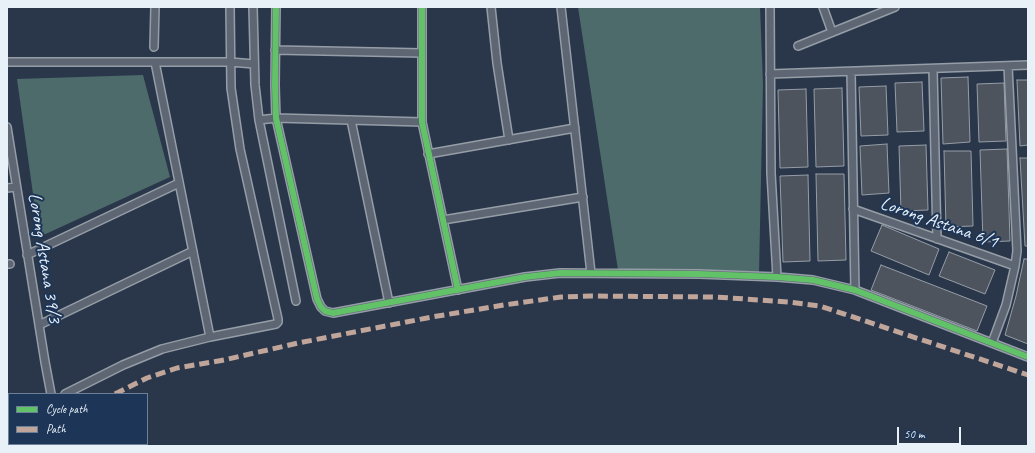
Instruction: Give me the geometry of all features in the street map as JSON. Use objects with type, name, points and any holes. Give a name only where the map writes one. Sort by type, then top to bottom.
[{"type":"street","points":[[154,47],[155,7]]},
{"type":"street","points":[[67,393],[162,349],[210,337],[276,324],[278,322],[240,149],[231,88],[230,7]]},
{"type":"street","points":[[253,7],[255,85],[259,120],[296,301]]},
{"type":"street","points":[[276,7],[276,118],[317,299],[325,311],[332,313],[525,277],[560,273],[700,274],[777,277],[813,280],[855,290],[1028,357]]},
{"type":"street","points":[[422,7],[422,122],[458,290]]},
{"type":"street","points":[[491,7],[497,63],[509,140]]},
{"type":"street","points":[[561,7],[592,273]]},
{"type":"street","points":[[770,7],[771,173],[777,277]]},
{"type":"street","points":[[823,7],[832,32]]},
{"type":"street","points":[[798,46],[895,7]]},
{"type":"street","points":[[275,50],[422,53]]},
{"type":"street","points":[[7,62],[230,62],[254,64]]},
{"type":"street","points":[[155,62],[210,337]]},
{"type":"street","points":[[992,343],[1006,306],[1017,251],[1008,66]]},
{"type":"street","points":[[770,74],[1028,66]]},
{"type":"street","points":[[933,69],[937,239]]},
{"type":"street","points":[[851,72],[855,290]]},
{"type":"street","points":[[259,120],[276,118],[422,122]]},
{"type":"street","points":[[351,120],[389,303]]},
{"type":"street","name":"Lorong Astana 39/3","points":[[7,127],[51,393]]},
{"type":"street","points":[[428,154],[575,128]]},
{"type":"street","points":[[27,254],[179,183]]},
{"type":"street","points":[[7,188],[16,187]]},
{"type":"street","points":[[443,220],[583,197]]},
{"type":"street","name":"Lorong Astana 6/1","points":[[853,209],[1015,266]]},
{"type":"street","points":[[39,325],[193,251]]},
{"type":"green space","points":[[578,7],[760,7],[763,84],[759,273],[618,270]]},
{"type":"green space","points":[[143,75],[170,177],[39,237],[17,79]]},
{"type":"building","points":[[968,77],[970,142],[943,144],[941,78]]},
{"type":"building","points":[[1017,80],[1028,80],[1028,145],[1020,146]]},
{"type":"building","points":[[922,82],[924,131],[897,132],[895,83]]},
{"type":"building","points":[[1004,83],[1006,141],[979,142],[977,84]]},
{"type":"building","points":[[886,86],[888,135],[861,136],[859,87]]},
{"type":"building","points":[[842,88],[844,166],[816,167],[814,89]]},
{"type":"building","points":[[806,89],[808,167],[780,168],[778,90]]},
{"type":"building","points":[[887,144],[889,193],[862,195],[860,146]]},
{"type":"building","points":[[926,145],[928,210],[901,211],[899,146]]},
{"type":"building","points":[[1007,149],[1010,241],[983,242],[980,150]]},
{"type":"building","points":[[944,151],[971,151],[973,226],[946,227]]},
{"type":"building","points":[[1020,158],[1028,158],[1028,246],[1025,246]]},
{"type":"building","points":[[816,174],[844,174],[846,260],[818,261]]},
{"type":"building","points":[[808,175],[810,261],[783,262],[780,176]]},
{"type":"building","points":[[882,225],[939,249],[929,275],[871,251]]},
{"type":"building","points":[[949,252],[995,270],[985,294],[939,276]]},
{"type":"building","points":[[1024,259],[1028,259],[1028,344],[1005,335],[1016,296]]},
{"type":"building","points":[[881,265],[987,306],[977,331],[871,290]]},
{"type":"marked path","points":[[117,393],[147,378],[177,368],[224,360],[298,343],[432,317],[504,305],[561,297],[591,296],[716,297],[788,302],[820,306],[1028,375]]},
{"type":"cycle path","points":[[276,7],[276,118],[317,299],[325,311],[333,313],[525,277],[560,273],[699,274],[777,277],[813,280],[855,290],[1028,357]]},
{"type":"cycle path","points":[[422,7],[422,122],[458,290]]}]
